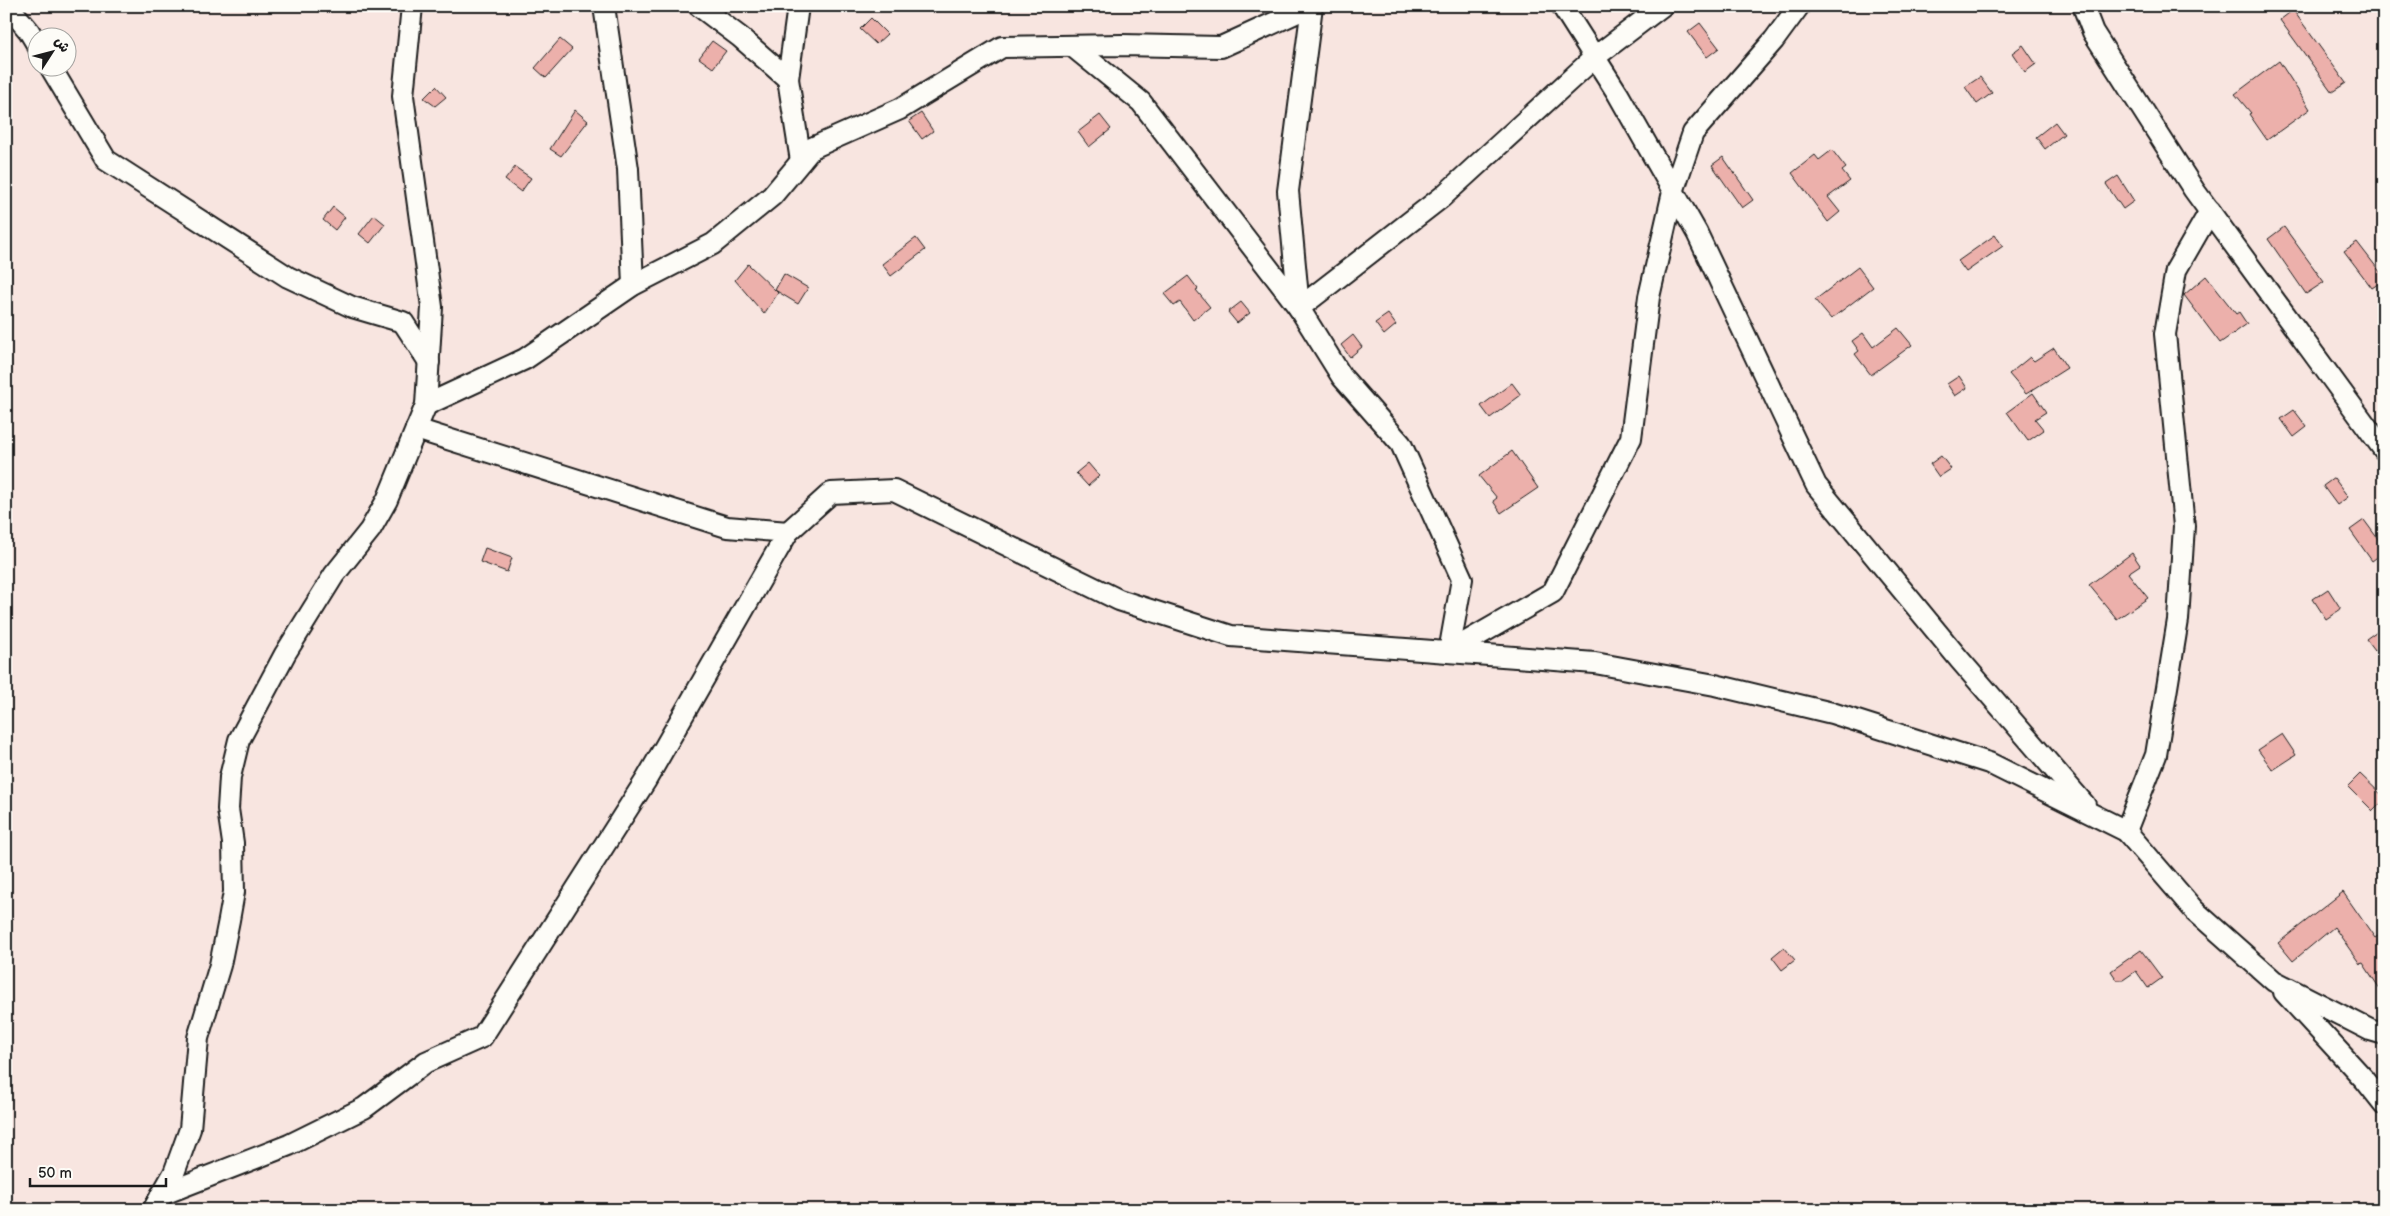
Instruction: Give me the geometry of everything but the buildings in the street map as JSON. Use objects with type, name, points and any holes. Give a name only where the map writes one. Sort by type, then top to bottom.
[{"type":"street","points":[[8,6],[28,33]]},
{"type":"street","points":[[157,1202],[174,1173],[190,1129],[198,1038],[220,965],[234,892],[234,843],[228,809],[230,777],[239,740],[285,654],[324,591],[370,530],[387,500],[426,405],[432,307],[403,96],[412,6]]},
{"type":"street","points":[[604,6],[628,169],[633,285]]},
{"type":"street","points":[[699,6],[740,37],[788,79]]},
{"type":"street","points":[[798,6],[788,79],[801,161]]},
{"type":"street","points":[[426,405],[525,359],[633,285],[713,244],[772,196],[812,148],[900,109],[1002,47],[1221,47],[1311,6]]},
{"type":"street","points":[[1299,308],[1288,191],[1311,6]]},
{"type":"street","points":[[1562,6],[1618,94],[1696,233],[1816,485],[1959,659],[2092,813]]},
{"type":"street","points":[[1299,308],[1442,197],[1595,57],[1662,6]]},
{"type":"street","points":[[1449,652],[1553,592],[1631,438],[1649,297],[1673,192],[1693,134],[1774,40],[1799,6]]},
{"type":"street","points":[[2083,6],[2093,32],[2210,211],[2384,450]]},
{"type":"street","points":[[1072,46],[1141,102],[1299,308],[1342,376],[1401,444],[1462,579],[1449,652]]},
{"type":"street","points":[[57,78],[106,160],[288,278],[352,307],[403,322],[429,362]]},
{"type":"street","points":[[2126,831],[2156,754],[2178,620],[2184,526],[2165,334],[2176,270],[2210,211]]},
{"type":"street","points":[[416,429],[726,527],[788,532]]},
{"type":"street","points":[[157,1202],[289,1145],[364,1108],[426,1062],[482,1036],[646,780],[788,532],[830,493],[894,490],[1119,600],[1231,636],[1595,663],[1715,685],[1832,713],[1989,763],[2126,831],[2194,910],[2274,981],[2365,1080],[2384,1104]]},
{"type":"street","points":[[2274,981],[2370,1030],[2384,1034]]}]
